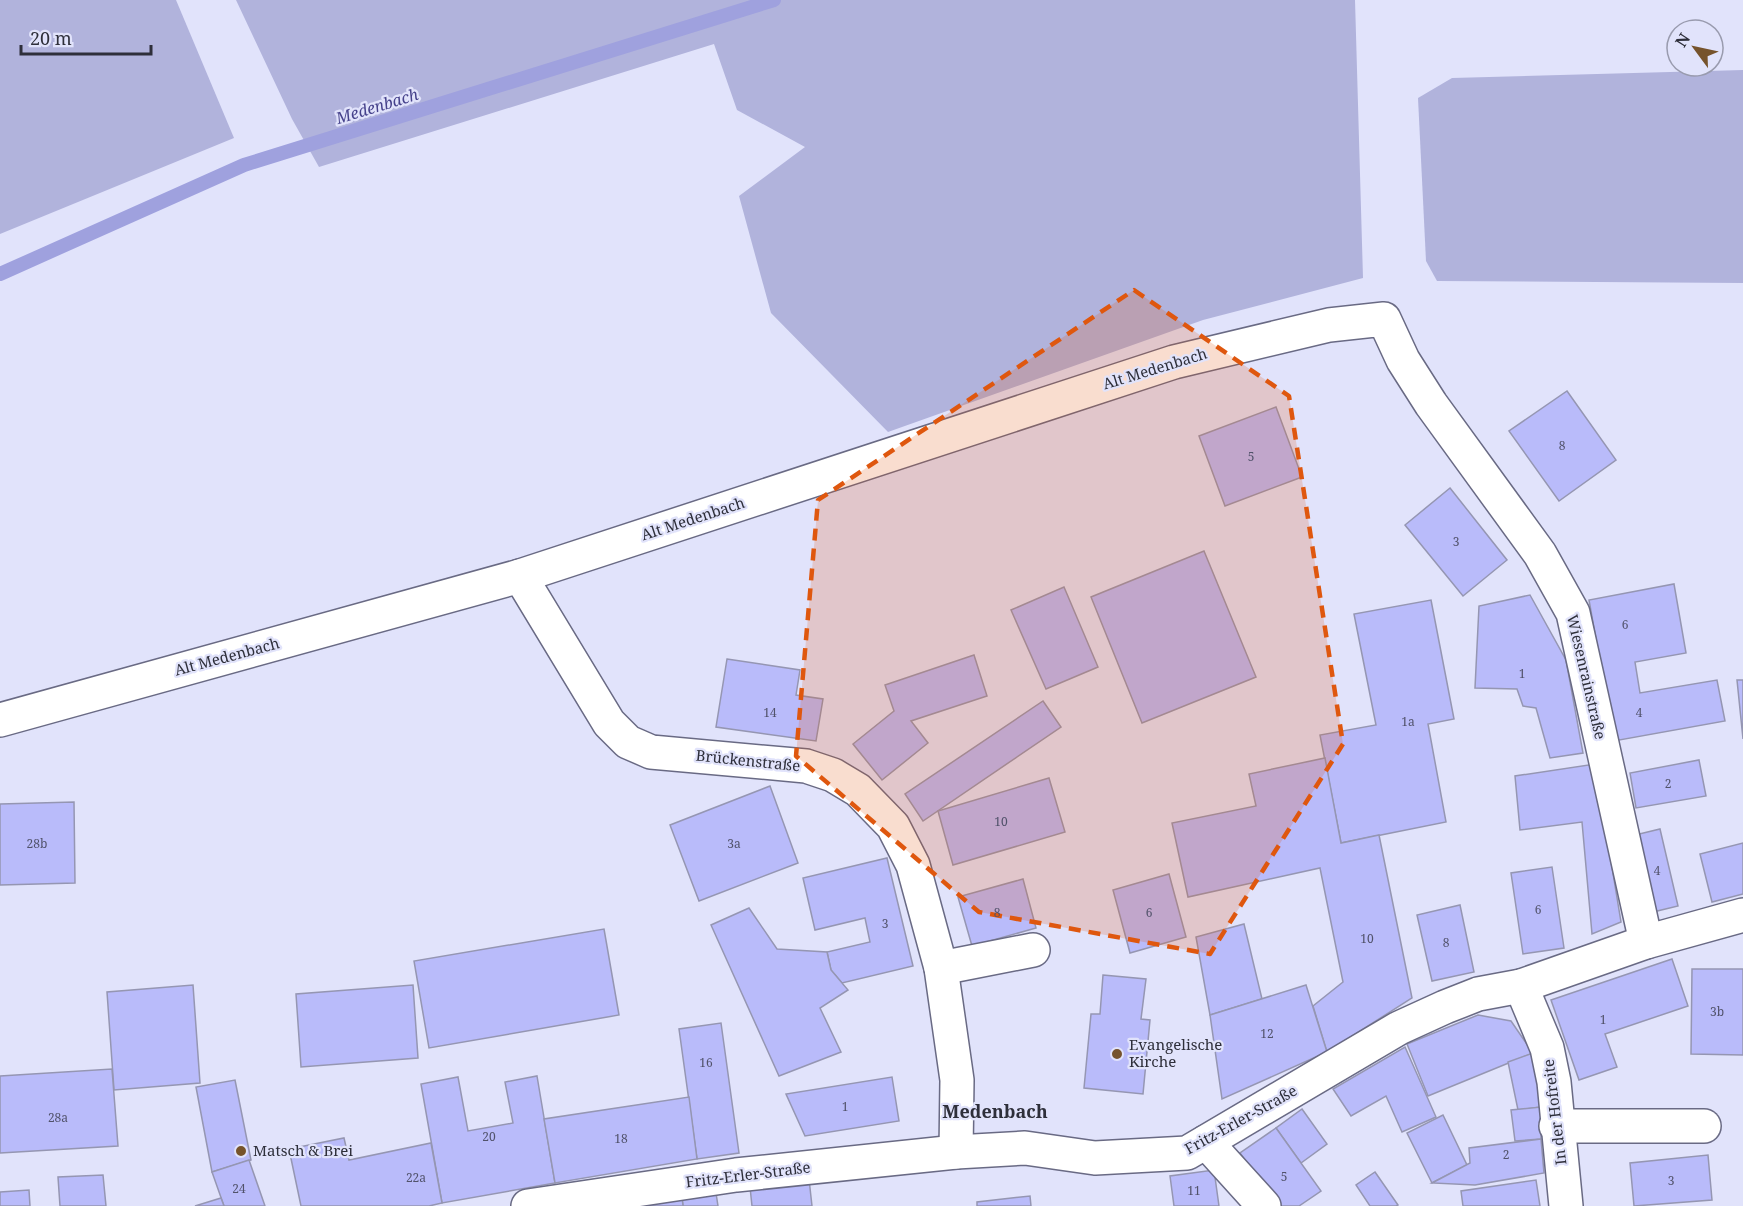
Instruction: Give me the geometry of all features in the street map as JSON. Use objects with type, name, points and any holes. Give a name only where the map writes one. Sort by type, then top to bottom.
[{"type":"street","name":"Alt Medenbach","points":[[0,720],[520,576],[1174,362],[1318,327],[1384,319]]},
{"type":"street","name":"Wiesenrainstraße","points":[[1384,319],[1403,360],[1431,404],[1540,554],[1573,613],[1646,942]]},
{"type":"street","name":"Brückenstraße","points":[[520,576],[609,723],[628,742],[651,752],[806,766],[832,775],[849,785],[880,809],[893,826],[913,866],[941,968],[957,1080],[956,1152]]},
{"type":"street","name":"Fritz-Erler-Straße","points":[[528,1206],[736,1175],[956,1152],[1025,1148],[1095,1158],[1187,1154],[1399,1028],[1478,994],[1521,986],[1646,942],[1743,915]]},
{"type":"street","points":[[941,968],[1033,950]]},
{"type":"street","name":"In der Hofreite","points":[[1521,986],[1547,1048],[1554,1082],[1556,1126],[1566,1206]]},
{"type":"street","points":[[1556,1126],[1704,1126]]},
{"type":"street","points":[[1206,1143],[1264,1206]]},
{"type":"highlighted area","points":[[1134,290],[1289,396],[1343,744],[1210,954],[979,912],[796,756],[818,500]]},
{"type":"shaded area","points":[[0,0],[176,0],[234,138],[0,234]]},
{"type":"shaded area","points":[[236,0],[1355,0],[1363,278],[1203,320],[888,432],[771,313],[739,196],[805,147],[737,110],[714,44],[319,167],[292,119]]},
{"type":"shaded area","points":[[1725,70],[1743,70],[1743,283],[1437,281],[1426,261],[1418,98],[1452,78],[1665,72],[1665,78],[1725,78]]},
{"type":"building","points":[[1567,391],[1616,460],[1559,501],[1509,431]]},
{"type":"building","points":[[1276,407],[1302,477],[1225,506],[1199,436]]},
{"type":"building","points":[[1450,488],[1507,560],[1463,596],[1405,525]]},
{"type":"building","points":[[1204,551],[1256,677],[1142,723],[1091,597]]},
{"type":"building","points":[[1674,584],[1686,653],[1635,662],[1640,693],[1717,680],[1725,721],[1614,741],[1589,600]]},
{"type":"building","points":[[1064,587],[1098,667],[1046,689],[1011,610]]},
{"type":"building","points":[[1530,595],[1566,660],[1583,753],[1550,758],[1536,708],[1523,706],[1517,689],[1475,688],[1479,606]]},
{"type":"building","points":[[1431,600],[1454,719],[1428,724],[1446,822],[1341,843],[1320,735],[1376,725],[1354,614]]},
{"type":"building","points":[[974,655],[987,696],[911,721],[928,743],[882,780],[853,744],[894,711],[885,685]]},
{"type":"building","points":[[727,659],[800,670],[796,695],[823,699],[816,741],[716,727]]},
{"type":"building","points":[[1737,680],[1743,680],[1743,739]]},
{"type":"building","points":[[1043,701],[1061,727],[923,821],[905,794]]},
{"type":"building","points":[[1325,758],[1341,843],[1379,835],[1412,998],[1327,1052],[1313,1006],[1343,982],[1320,868],[1188,897],[1172,823],[1256,806],[1249,774]]},
{"type":"building","points":[[1699,760],[1706,796],[1636,808],[1630,773]]},
{"type":"building","points":[[1595,764],[1621,922],[1592,934],[1582,822],[1520,830],[1515,776]]},
{"type":"building","points":[[1049,778],[1065,832],[953,865],[938,811]]},
{"type":"building","points":[[770,786],[798,863],[699,901],[670,825]]},
{"type":"building","points":[[74,802],[75,883],[0,885],[0,804]]},
{"type":"building","points":[[1660,829],[1678,906],[1653,912],[1635,835]]},
{"type":"building","points":[[1743,843],[1743,894],[1712,902],[1700,854]]},
{"type":"building","points":[[887,858],[913,966],[842,983],[831,970],[827,952],[870,942],[865,918],[815,930],[803,878]]},
{"type":"building","points":[[1552,867],[1564,948],[1523,954],[1511,873]]},
{"type":"building","points":[[1169,874],[1186,937],[1130,953],[1113,890]]},
{"type":"building","points":[[1023,879],[1036,928],[972,946],[958,897]]},
{"type":"building","points":[[1460,905],[1474,972],[1432,981],[1417,915]]},
{"type":"building","points":[[749,908],[777,949],[827,952],[831,970],[848,990],[820,1008],[841,1052],[779,1076],[711,925]]},
{"type":"building","points":[[1244,924],[1262,999],[1210,1015],[1196,937]]},
{"type":"building","points":[[604,929],[619,1015],[429,1048],[414,961]]},
{"type":"building","points":[[1672,959],[1688,1006],[1605,1034],[1617,1067],[1579,1080],[1551,1000]]},
{"type":"building","points":[[1692,969],[1743,969],[1743,1055],[1691,1054]]},
{"type":"building","name":"Evangelische Kirche","points":[[1103,975],[1146,979],[1141,1019],[1150,1020],[1143,1094],[1084,1088],[1091,1014],[1100,1014]]},
{"type":"building","points":[[193,985],[200,1083],[114,1090],[107,992]]},
{"type":"building","points":[[413,985],[418,1058],[301,1067],[296,994]]},
{"type":"building","points":[[1306,985],[1327,1052],[1222,1099],[1210,1015]]},
{"type":"building","points":[[1478,1015],[1511,1021],[1533,1053],[1428,1096],[1407,1044]]},
{"type":"building","points":[[721,1023],[739,1153],[697,1159],[679,1029]]},
{"type":"building","points":[[1405,1047],[1436,1117],[1402,1132],[1386,1096],[1351,1116],[1333,1089]]},
{"type":"building","points":[[1533,1053],[1541,1107],[1518,1110],[1508,1062]]},
{"type":"building","points":[[112,1069],[118,1146],[0,1153],[0,1076]]},
{"type":"building","points":[[537,1076],[555,1183],[442,1203],[421,1084],[458,1077],[468,1131],[513,1123],[505,1082]]},
{"type":"building","points":[[892,1077],[899,1121],[805,1136],[786,1094]]},
{"type":"building","points":[[235,1080],[251,1160],[212,1172],[196,1087]]},
{"type":"building","points":[[689,1097],[697,1159],[555,1183],[544,1119]]},
{"type":"building","points":[[1541,1107],[1541,1139],[1515,1141],[1511,1110]]},
{"type":"building","points":[[1302,1109],[1327,1144],[1301,1163],[1276,1128]]},
{"type":"building","points":[[1443,1115],[1467,1165],[1432,1183],[1407,1133]]},
{"type":"building","points":[[1276,1128],[1321,1191],[1299,1206],[1278,1206],[1240,1153]]},
{"type":"building","points":[[344,1138],[349,1160],[431,1143],[442,1203],[429,1206],[301,1206],[289,1149]]},
{"type":"building","points":[[1541,1139],[1544,1173],[1475,1185],[1432,1183],[1470,1163],[1469,1148]]},
{"type":"building","points":[[1708,1155],[1712,1200],[1634,1206],[1630,1163]]},
{"type":"building","points":[[249,1160],[265,1206],[224,1206],[212,1172]]},
{"type":"building","points":[[1214,1170],[1219,1206],[1174,1206],[1170,1176]]},
{"type":"building","points":[[1375,1172],[1398,1205],[1370,1206],[1356,1185]]},
{"type":"building","points":[[103,1175],[106,1206],[60,1206],[58,1177]]},
{"type":"building","points":[[809,1179],[812,1206],[752,1206],[750,1187]]},
{"type":"building","points":[[1536,1180],[1540,1206],[1463,1206],[1461,1191]]},
{"type":"building","points":[[29,1190],[30,1206],[0,1206],[0,1192]]},
{"type":"building","points":[[716,1193],[718,1206],[683,1206],[682,1197]]},
{"type":"building","points":[[1030,1196],[1031,1206],[977,1206],[977,1202]]},
{"type":"building","points":[[682,1197],[683,1206],[642,1206],[641,1202]]},
{"type":"building","points":[[221,1198],[224,1206],[195,1206]]},
{"type":"waterway","name":"Medenbach","points":[[0,274],[244,165],[774,0]]},
{"type":"place","name":"Evangelische Kirche","points":[[1117,1054]]},
{"type":"place","name":"Matsch & Brei","points":[[241,1151]]},
{"type":"district","name":"Medenbach","points":[[995,1112]]}]
